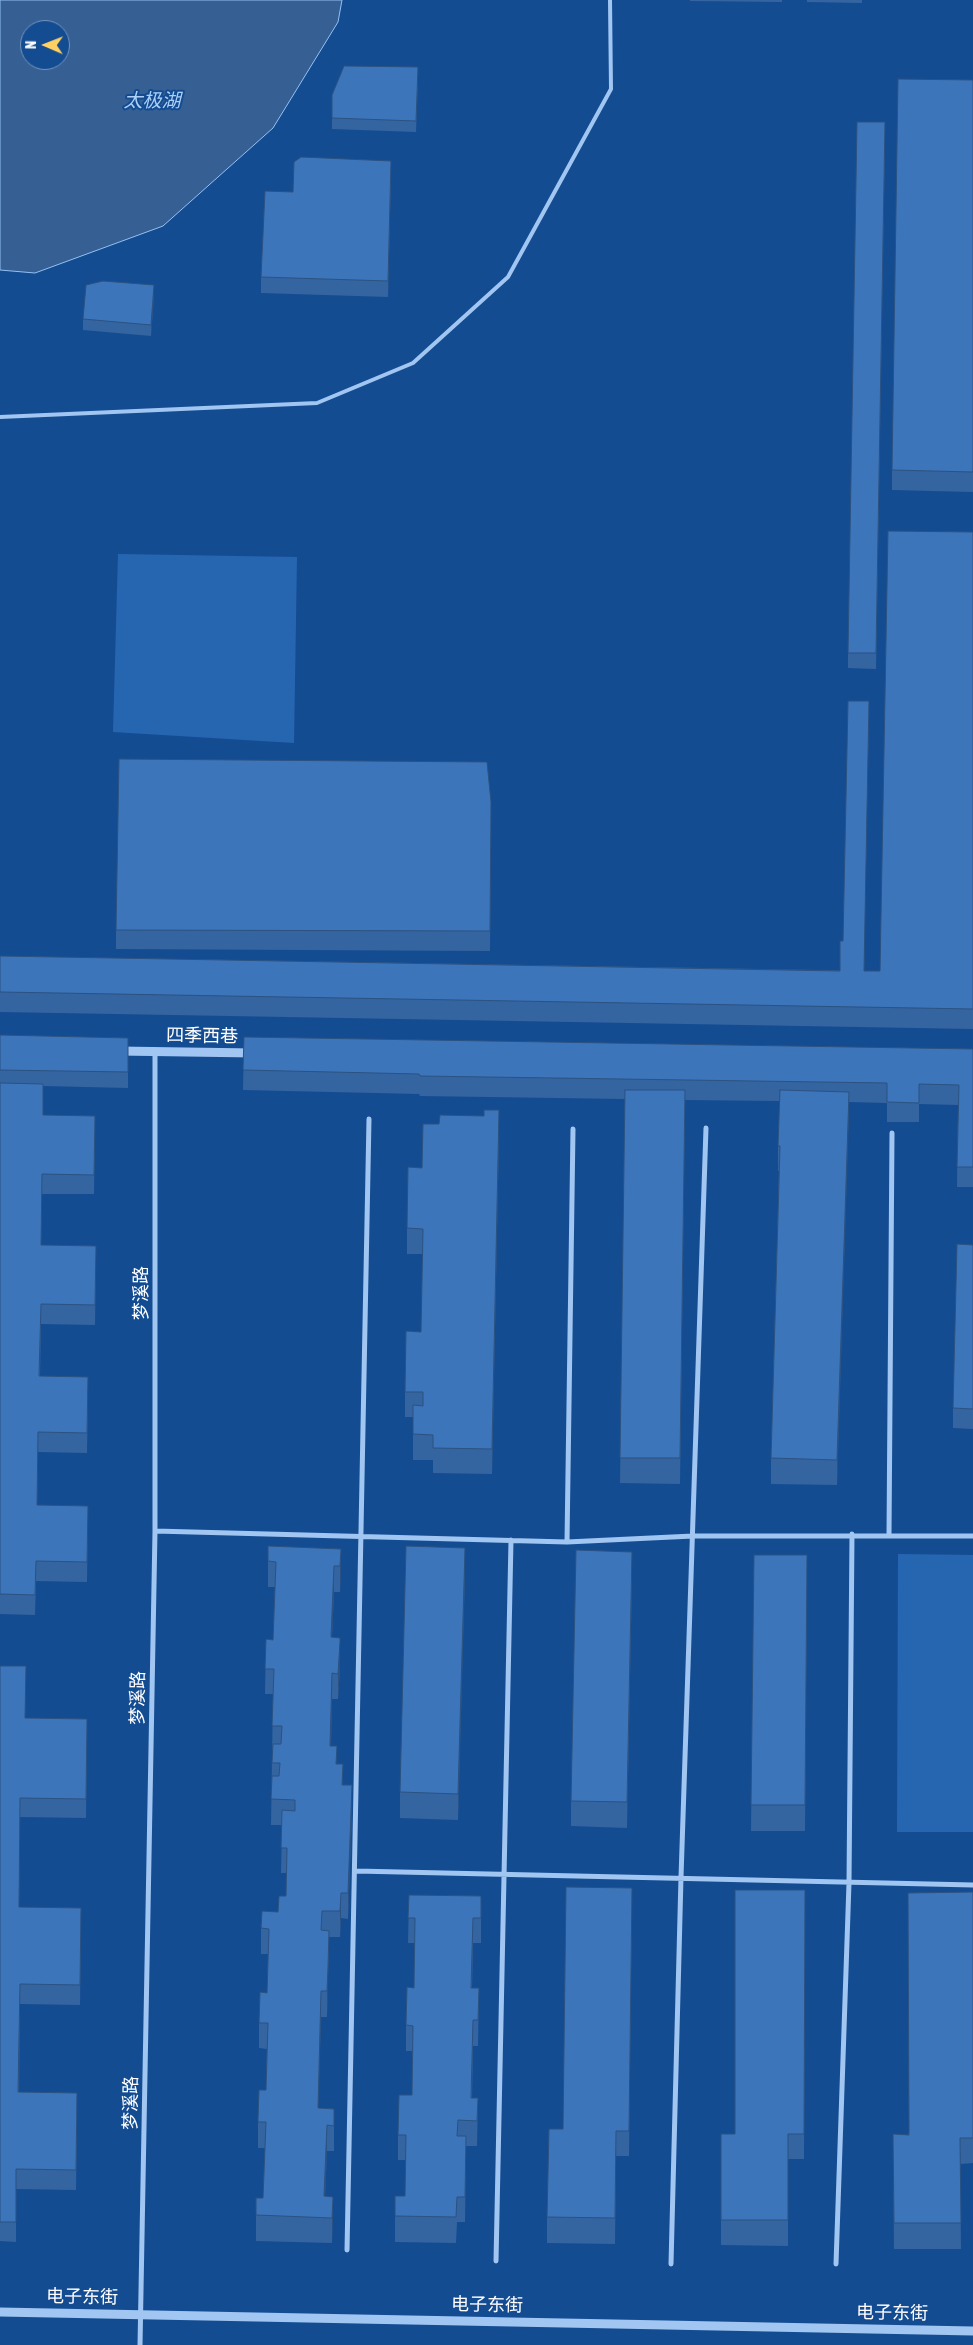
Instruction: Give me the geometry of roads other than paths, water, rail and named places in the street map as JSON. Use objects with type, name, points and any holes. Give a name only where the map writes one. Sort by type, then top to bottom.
[{"type":"street","name":"四季西巷","points":[[107,1050],[265,1054]]},
{"type":"street","name":"梦溪路","points":[[140,2345],[155,1531],[155,1052]]},
{"type":"street","points":[[347,2250],[356,1871],[360,1537],[369,1119]]},
{"type":"street","points":[[672,2264],[681,1877],[706,1128]]},
{"type":"street","points":[[567,1542],[573,1129]]},
{"type":"street","points":[[889,1535],[892,1133]]},
{"type":"street","points":[[155,1531],[276,1532],[360,1537],[567,1542],[693,1536],[852,1534],[973,1536]]},
{"type":"street","points":[[836,2264],[849,1883],[852,1534]]},
{"type":"street","points":[[496,2261],[512,1540]]},
{"type":"street","points":[[356,1871],[973,1885]]},
{"type":"street","name":"电子东街","points":[[0,2312],[973,2331]]},
{"type":"lane","points":[[0,417],[317,403],[413,363],[508,277],[611,88],[610,0]]},
{"type":"water","name":"太极湖","points":[[0,0],[342,0],[338,22],[273,128],[163,226],[35,273],[0,270]]}]
